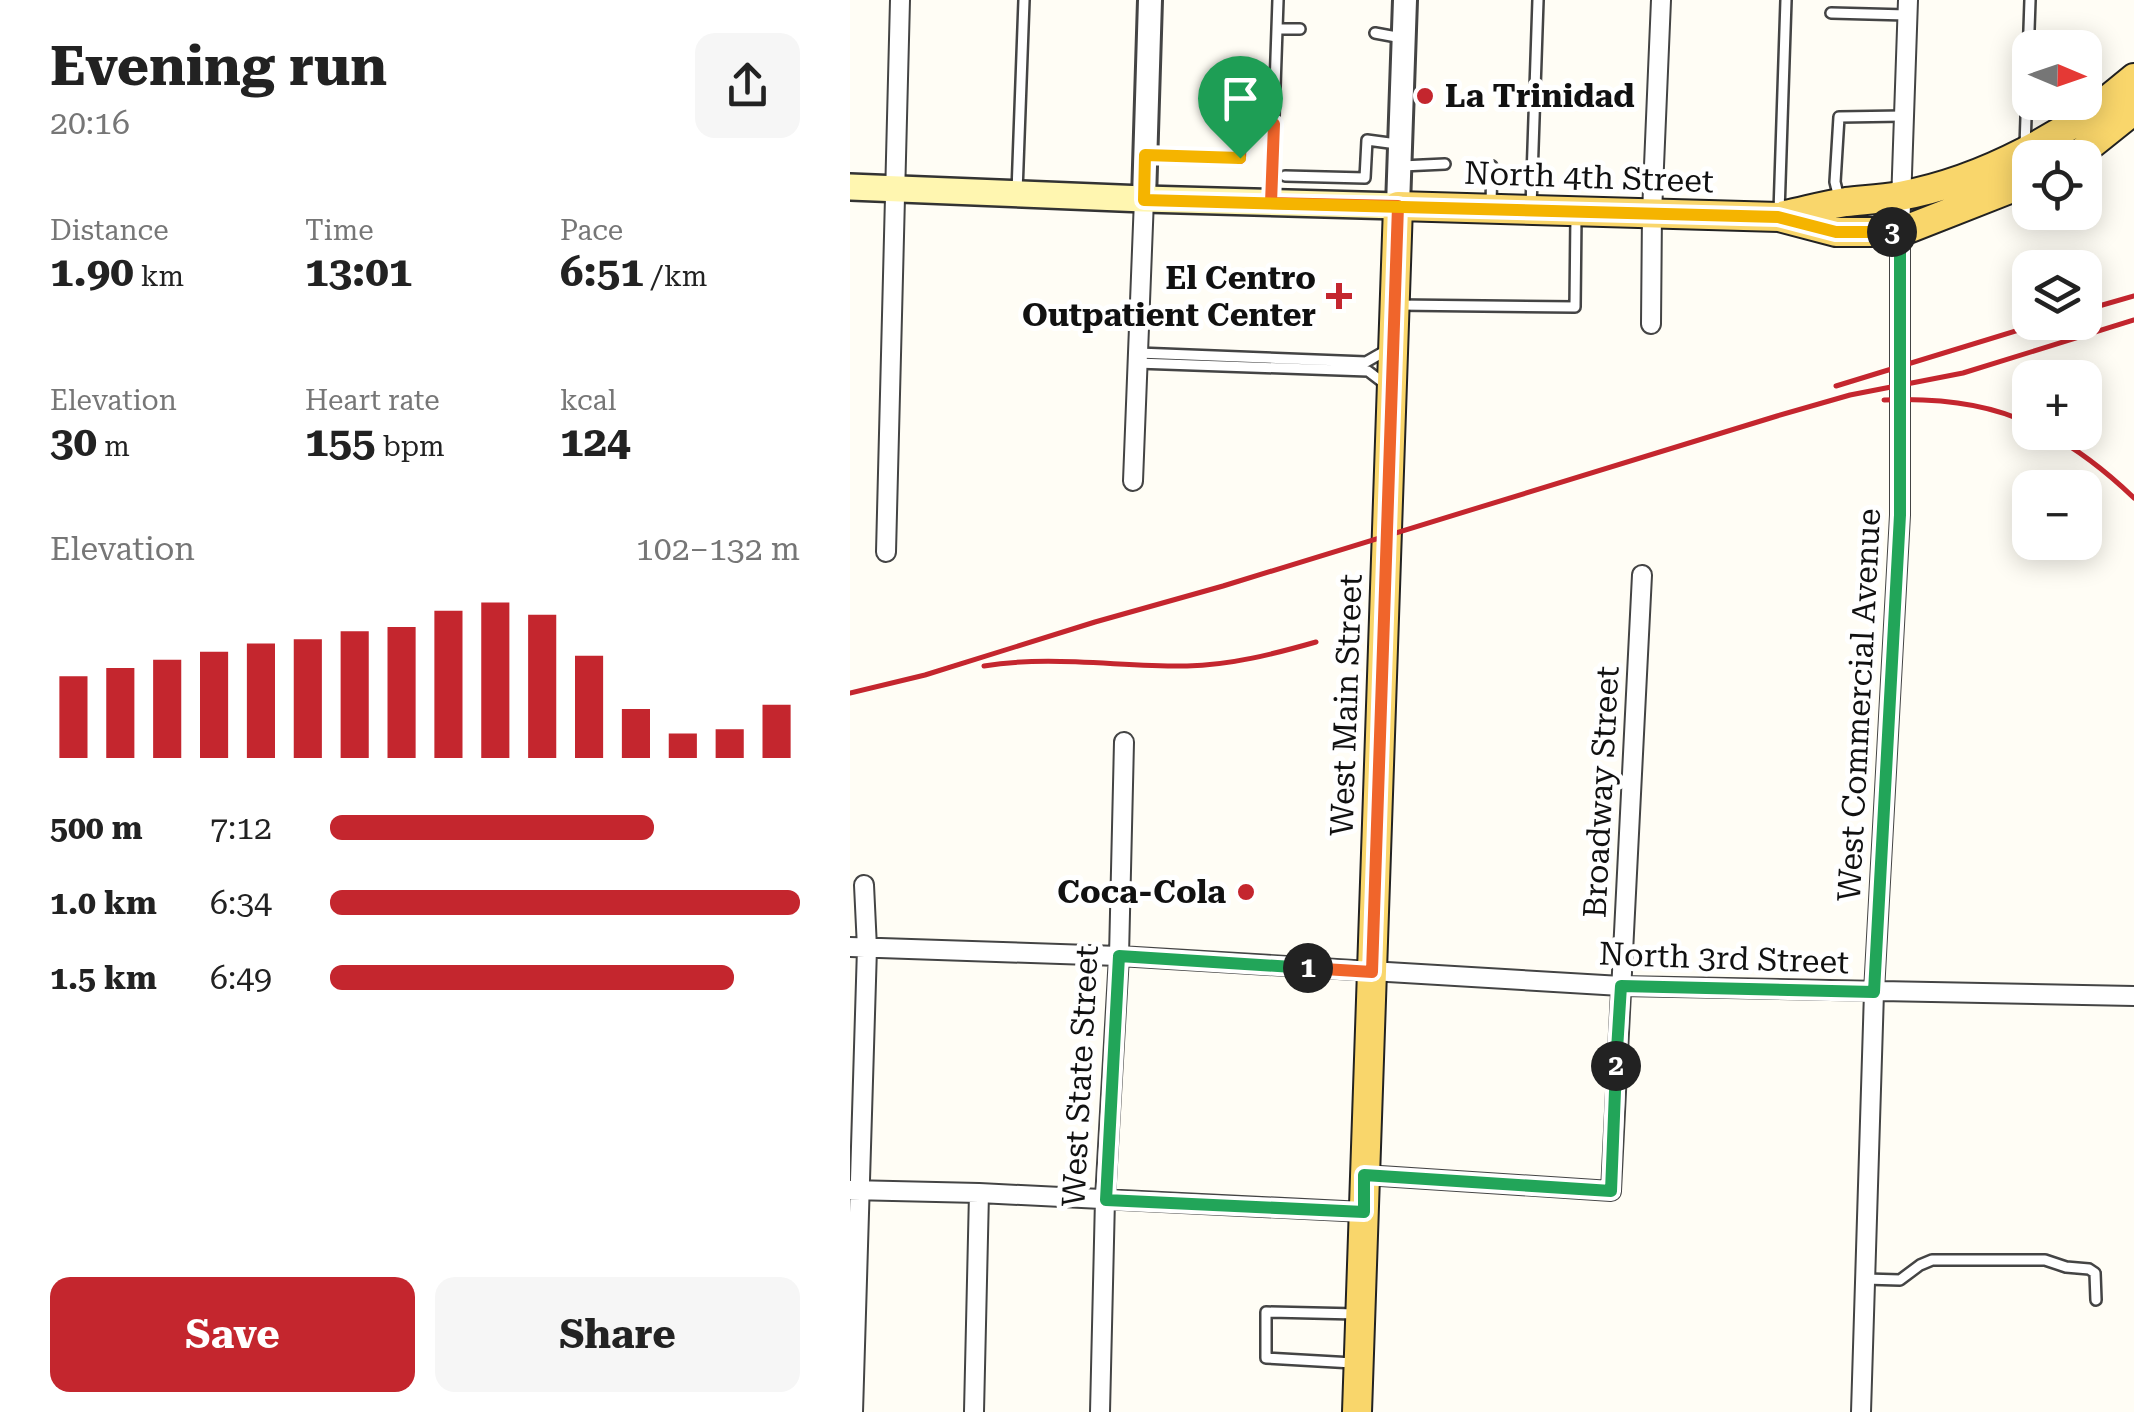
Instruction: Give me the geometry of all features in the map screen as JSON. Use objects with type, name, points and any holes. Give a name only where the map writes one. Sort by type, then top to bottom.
[{"type":"main road","name":"North 4th Street","points":[[2043,140],[2107,101],[2134,78]]},
{"type":"main road","points":[[2096,140],[2134,110]]},
{"type":"main road","name":"North 4th Street","points":[[1778,217],[1841,203],[1901,196],[1986,171],[2012,157]]},
{"type":"main road","points":[[850,187],[1398,206]]},
{"type":"main road","name":"North 4th Street","points":[[1398,206],[1778,217],[1836,232],[1900,232],[2012,188]]},
{"type":"main road","name":"West Main Street","points":[[1356,1412],[1398,206]]},
{"type":"street","points":[[886,552],[900,0]]},
{"type":"street","points":[[1133,482],[1150,0]]},
{"type":"street","points":[[1651,324],[1661,0]]},
{"type":"street","name":"West Main Street","points":[[1398,206],[1404,38],[1399,1]]},
{"type":"street","name":"West Commercial Avenue","points":[[1861,1412],[1874,992],[1900,515],[1900,232],[1908,8]]},
{"type":"street","name":"Broadway Street","points":[[1364,1175],[1611,1191],[1642,574]]},
{"type":"street","name":"West State Street","points":[[1100,1412],[1124,742]]},
{"type":"street","points":[[853,1412],[859,948],[864,885]]},
{"type":"street","name":"North 3rd Street","points":[[859,948],[1119,956],[1621,986],[2134,996]]},
{"type":"street","points":[[854,1191],[1364,1212]]},
{"type":"street","points":[[974,1412],[979,1194]]},
{"type":"lane","points":[[1017,194],[1024,0]]},
{"type":"lane","points":[[1271,203],[1278,0]]},
{"type":"lane","points":[[1530,210],[1538,0]]},
{"type":"lane","points":[[1778,217],[1786,0]]},
{"type":"lane","points":[[2025,140],[2030,0]]},
{"type":"lane","points":[[1831,13],[1908,8]]},
{"type":"lane","points":[[1277,29],[1300,30]]},
{"type":"lane","points":[[1376,34],[1404,38]]},
{"type":"lane","points":[[1841,203],[1835,182],[1839,116],[1904,116]]},
{"type":"lane","points":[[1145,155],[1240,158],[1242,125],[1274,124]]},
{"type":"lane","points":[[1285,176],[1365,178],[1367,140],[1400,155],[1445,164]]},
{"type":"lane","points":[[1490,209],[1492,166]]},
{"type":"lane","points":[[1394,305],[1575,307],[1576,211]]},
{"type":"lane","points":[[1138,358],[1366,362],[1393,347]]},
{"type":"lane","points":[[1138,358],[1368,372],[1392,389]]},
{"type":"lane","points":[[1866,1279],[1900,1280],[1932,1260],[2045,1260],[2095,1272],[2096,1300]]},
{"type":"lane","points":[[1358,1364],[1266,1358],[1266,1312],[1360,1314]]},
{"type":"railway","points":[[2102,305],[2134,296]]},
{"type":"railway","points":[[850,693],[925,675],[1223,586],[1777,416],[1850,395],[1963,373],[2134,320]]},
{"type":"railway","points":[[1836,386],[2012,332]]},
{"type":"railway","points":[[1884,400],[1958,403],[2012,417]]},
{"type":"railway","points":[[2076,450],[2134,498]]},
{"type":"railway","points":[[984,666],[1034,662],[1203,665],[1316,642]]},
{"type":"place","name":"La Trinidad","points":[[1425,96]]},
{"type":"place","name":"El Centro Outpatient Center","points":[[1339,296]]},
{"type":"place","name":"Coca-Cola","points":[[1246,892]]},
{"type":"route","points":[[1240,158],[1145,155],[1144,200],[1271,203],[1778,217],[1836,232],[1900,232],[1900,515],[1874,992],[1621,986],[1611,1191],[1364,1175],[1364,1212],[1106,1200],[1119,956],[1372,972],[1398,206],[1271,203],[1274,124],[1242,125],[1240,158]]}]
